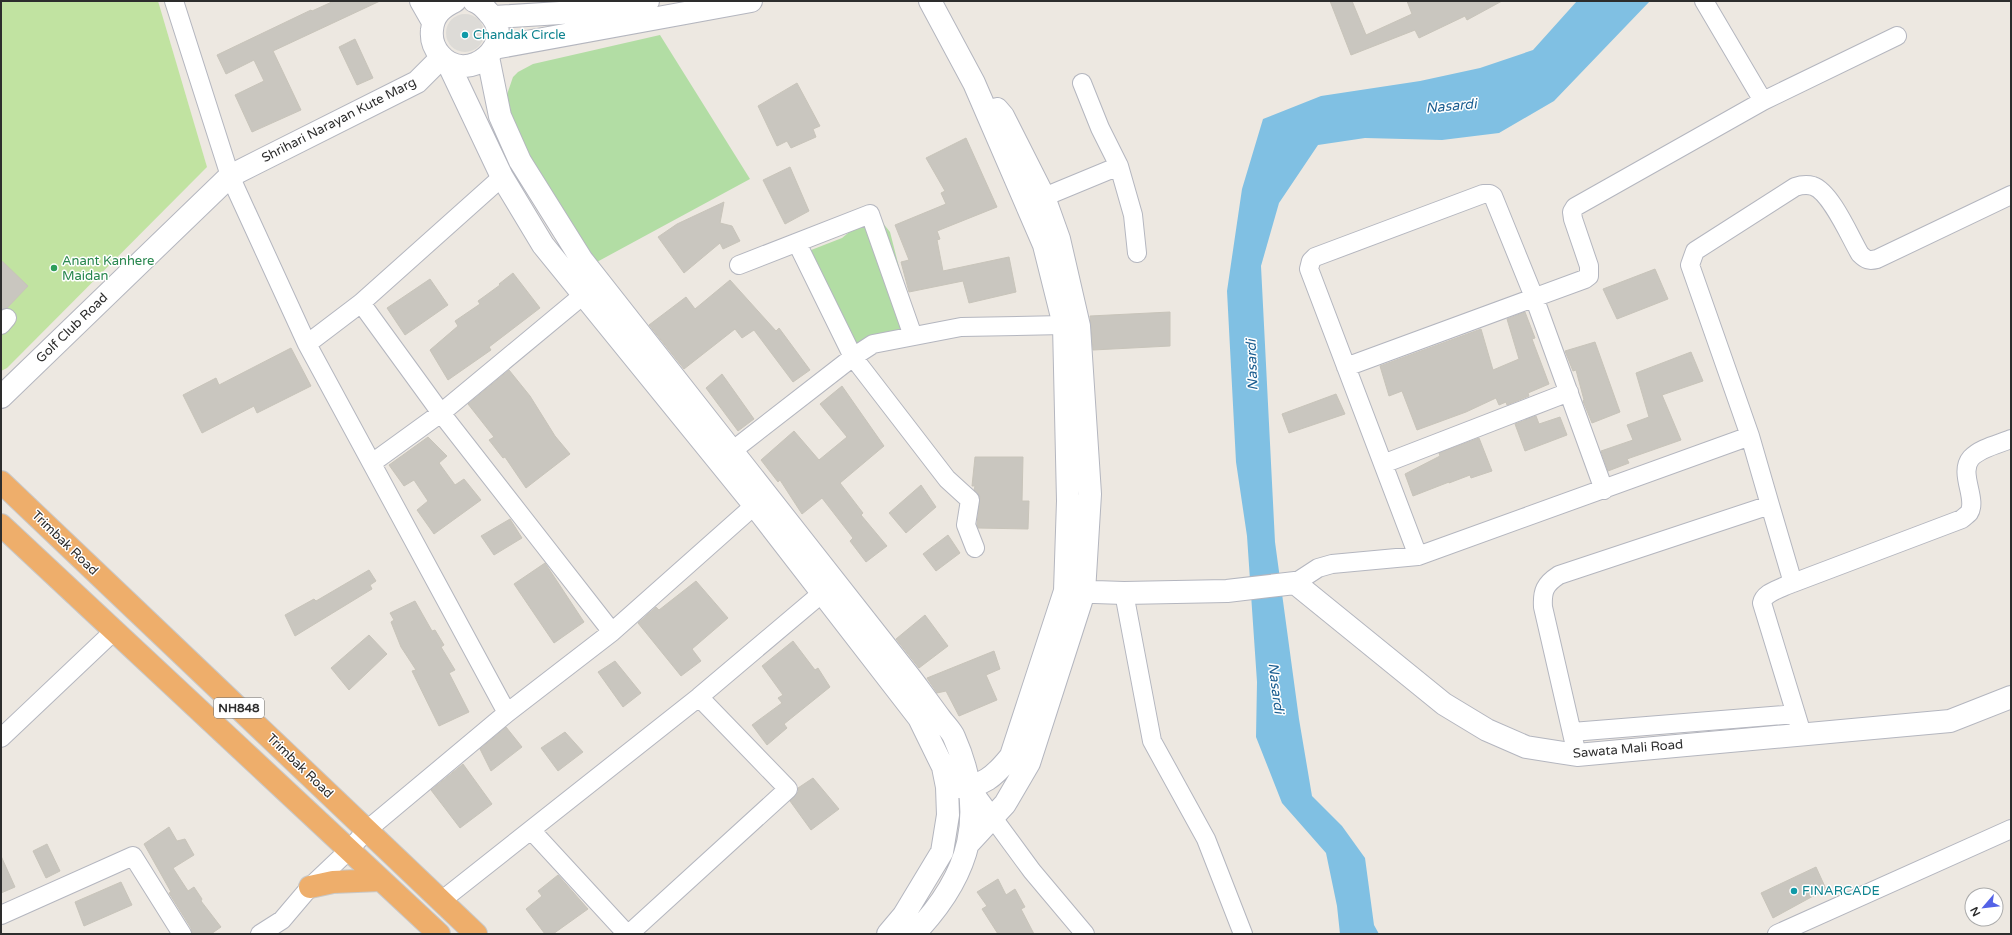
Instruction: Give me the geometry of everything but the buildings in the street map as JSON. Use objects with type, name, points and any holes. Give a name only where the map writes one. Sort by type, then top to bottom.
[{"type":"highway","name":"Trimbak Road","points":[[1,482],[476,934]]},
{"type":"highway","name":"Trimbak Road","points":[[1,525],[439,934]]},
{"type":"highway","points":[[310,887],[333,882],[381,880]]},
{"type":"street","points":[[174,1],[230,176],[307,344],[507,713]]},
{"type":"street","points":[[421,1],[433,22]]},
{"type":"street","points":[[455,1],[446,5],[438,13],[433,22],[432,41],[444,59],[502,177],[543,245],[582,296],[905,671],[954,736],[970,788],[972,823],[968,844],[963,863],[946,895],[914,934]]},
{"type":"street","points":[[444,59],[457,65],[468,66],[479,63],[491,52],[498,37],[497,26],[494,17],[480,3],[474,1]]},
{"type":"street","points":[[494,17],[576,12],[648,1]]},
{"type":"street","points":[[491,52],[751,1]]},
{"type":"street","points":[[930,1],[974,83],[1044,245],[1072,326]]},
{"type":"street","points":[[1704,1],[1763,101]]},
{"type":"street","points":[[1346,368],[1589,276],[1589,266],[1573,219],[1572,212],[1575,207],[1763,101],[1897,36]]},
{"type":"street","points":[[491,52],[500,116],[520,161],[550,211],[582,260],[732,451],[760,501],[821,594],[919,718],[943,767],[947,787],[948,816],[942,852],[904,916],[888,934]]},
{"type":"street","name":"Shrihari Narayan Kute Marg","points":[[230,176],[417,82],[444,59]]},
{"type":"street","points":[[968,844],[994,818],[1005,804],[1029,763],[1075,592],[1068,501],[1072,326],[1059,239],[1044,197],[1004,116],[974,83]]},
{"type":"street","points":[[1082,83],[1100,128],[1119,166],[1132,215],[1136,253]]},
{"type":"street","points":[[1044,197],[1119,166]]},
{"type":"street","name":"Golf Club Road","points":[[1,397],[230,176]]},
{"type":"street","points":[[307,344],[361,303],[502,177]]},
{"type":"street","points":[[1793,583],[1750,436],[1690,265],[1695,251],[1795,187],[1805,184],[1814,186],[1827,197],[1860,254],[1865,259],[1872,260],[2011,195]]},
{"type":"street","points":[[1418,556],[1309,269],[1311,261],[1315,257],[1483,194],[1490,194],[1493,196],[1534,297],[1604,490]]},
{"type":"street","points":[[740,265],[870,214],[913,336]]},
{"type":"street","points":[[797,243],[853,356],[947,479],[970,500],[966,525],[975,548]]},
{"type":"street","points":[[372,463],[441,413],[582,296]]},
{"type":"street","points":[[361,303],[441,413],[612,632]]},
{"type":"street","points":[[732,451],[853,356],[873,344],[961,327],[1072,326]]},
{"type":"street","points":[[1383,464],[1569,392]]},
{"type":"street","points":[[1075,592],[1124,593],[1227,591],[1295,583],[1318,568],[1332,564],[1418,556],[1750,436]]},
{"type":"street","points":[[1572,732],[1799,724],[1762,603],[1763,599],[1767,595],[1793,583],[1962,519],[1969,513],[1971,504],[1967,478],[1970,459],[1978,452],[2011,439]]},
{"type":"street","points":[[260,934],[282,920],[310,887],[349,850],[366,830],[507,713],[612,632],[760,501]]},
{"type":"street","points":[[1577,755],[1543,607],[1542,596],[1544,588],[1550,581],[1559,575],[1770,506]]},
{"type":"street","name":"Sawata Mali Road","points":[[1295,583],[1444,704],[1487,730],[1526,747],[1577,755],[1799,724],[1950,721],[2011,697]]},
{"type":"street","points":[[947,787],[970,788],[996,775],[1011,756],[1075,592]]},
{"type":"street","points":[[1124,593],[1152,741],[1206,839],[1243,934]]},
{"type":"street","points":[[441,901],[699,697],[821,594]]},
{"type":"street","points":[[1,738],[114,631]]},
{"type":"street","points":[[531,830],[628,934],[788,789],[699,697]]},
{"type":"street","points":[[970,788],[994,818],[1032,871],[1085,934]]},
{"type":"street","points":[[1777,934],[2011,829]]},
{"type":"street","points":[[1,915],[133,856],[182,934]]},
{"type":"green space","name":"Anant Kanhere Maidan","points":[[1,1],[158,1],[207,167],[7,368],[1,371]]},
{"type":"green space","points":[[660,35],[750,179],[595,263],[516,133],[505,100],[513,77],[518,72],[533,64]]},
{"type":"green space","points":[[874,212],[890,232],[910,310],[901,333],[849,344],[806,252],[842,238]]},
{"type":"shaded area","name":"Chandak Circle","points":[[465,14],[475,17],[481,23],[484,33],[481,43],[475,49],[465,52],[455,49],[449,43],[446,33],[449,23],[455,17]]},
{"type":"water","name":"Nasardi","points":[[1577,1],[1650,1],[1554,101],[1499,133],[1442,140],[1365,138],[1318,145],[1279,203],[1261,266],[1275,542],[1299,719],[1312,796],[1342,826],[1365,858],[1374,925],[1379,934],[1340,934],[1337,906],[1326,853],[1282,803],[1256,737],[1257,682],[1247,536],[1236,462],[1227,291],[1242,189],[1263,119],[1321,96],[1420,81],[1480,68],[1533,50]]},
{"type":"place","name":"Chandak Circle","points":[[465,35]]},
{"type":"place","name":"Anant Kanhere Maidan","points":[[54,268]]},
{"type":"place","name":"FINARCADE","points":[[1794,891]]}]
